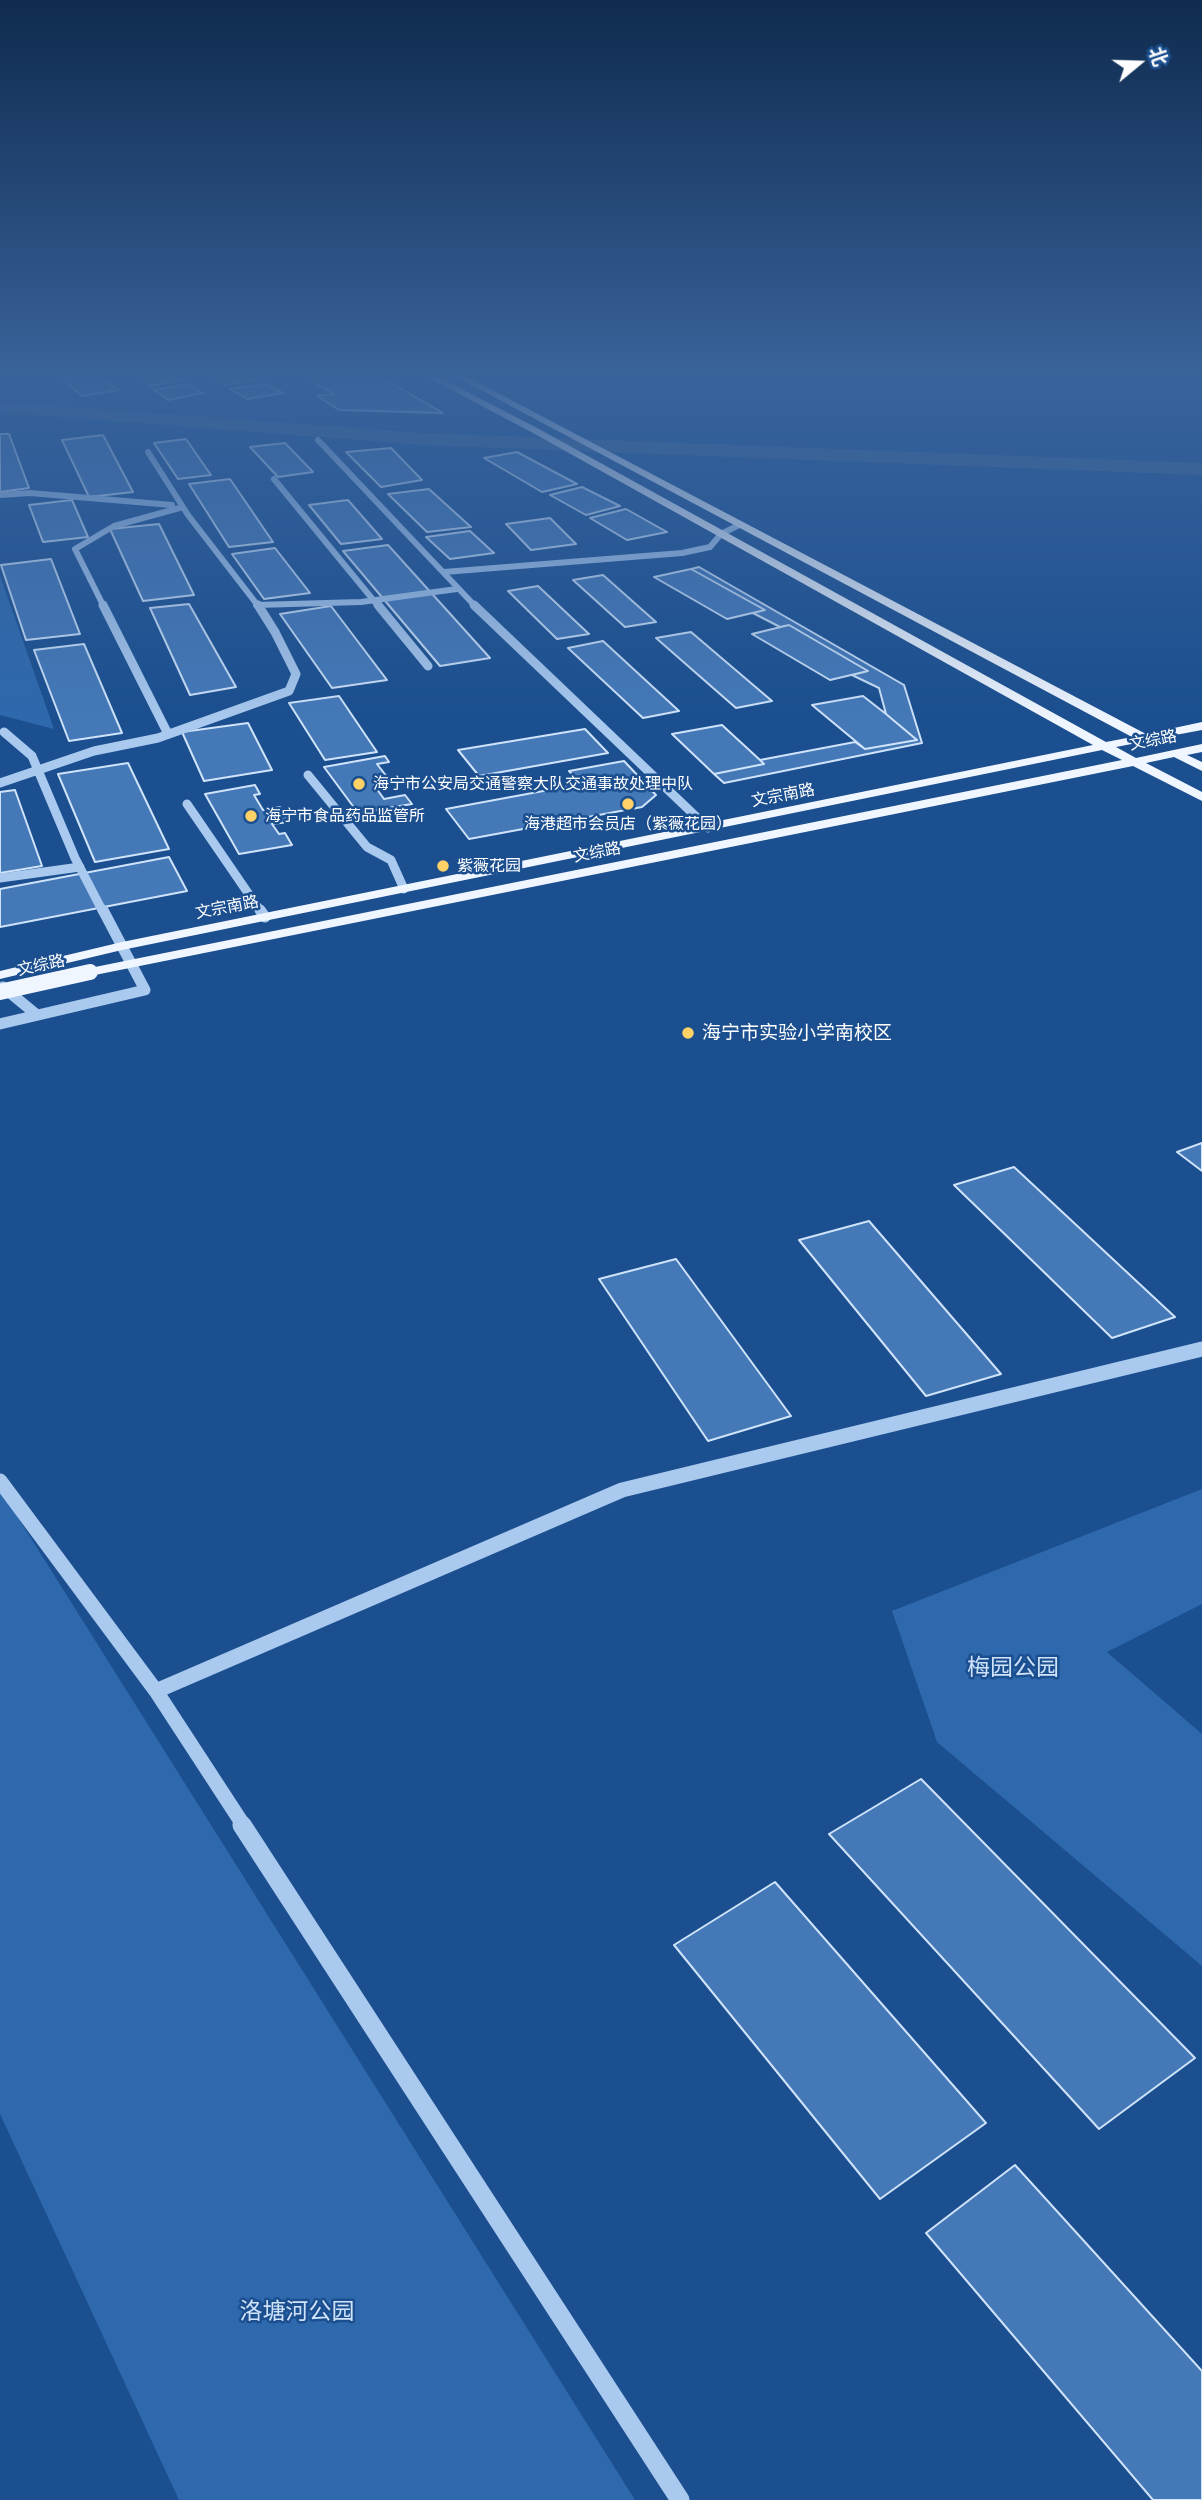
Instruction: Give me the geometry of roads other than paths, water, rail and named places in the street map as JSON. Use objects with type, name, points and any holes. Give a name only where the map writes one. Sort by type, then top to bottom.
[{"type":"main road","points":[[640,489],[1106,747],[1202,797]]},
{"type":"main road","points":[[671,489],[1202,767]]},
{"type":"main road","name":"文宗南路","points":[[0,975],[80,958],[121,946],[1202,726]]},
{"type":"main road","name":"文综路","points":[[0,992],[1202,748]]},
{"type":"street","points":[[0,783],[94,751],[168,734],[289,691],[296,674],[286,647],[223,556],[172,489]]},
{"type":"street","points":[[282,489],[428,666]]},
{"type":"street","points":[[364,489],[457,589],[708,828]]},
{"type":"street","points":[[0,495],[30,493],[183,506]]},
{"type":"street","points":[[168,734],[75,549],[97,531],[116,522],[183,506]]},
{"type":"street","points":[[444,572],[682,553],[710,547],[721,534],[739,525]]},
{"type":"street","points":[[256,605],[373,600],[457,589]]},
{"type":"street","points":[[0,1024],[145,990],[80,867],[32,756],[4,733]]},
{"type":"street","points":[[308,775],[366,848],[391,860],[404,889]]},
{"type":"street","points":[[187,804],[265,917]]},
{"type":"street","points":[[0,878],[80,867]]},
{"type":"street","points":[[0,985],[37,1015]]},
{"type":"street","points":[[156,1691],[622,1490],[1202,1349]]},
{"type":"street","points":[[0,1481],[156,1691],[680,2500]]},
{"type":"place","name":"海宁市公安局交通警察大队交通事故处理中队","points":[[359,784]]},
{"type":"place","name":"海港超市会员店（紫薇花园）","points":[[628,804]]},
{"type":"place","name":"海宁市食品药品监管所","points":[[251,816]]},
{"type":"place","name":"紫薇花园","points":[[443,866]]},
{"type":"place","name":"海宁市实验小学南校区","points":[[688,1033]]},
{"type":"park label","name":"梅园公园","points":[[1013,1667]]},
{"type":"park label","name":"洛塘河公园","points":[[297,2311]]}]
